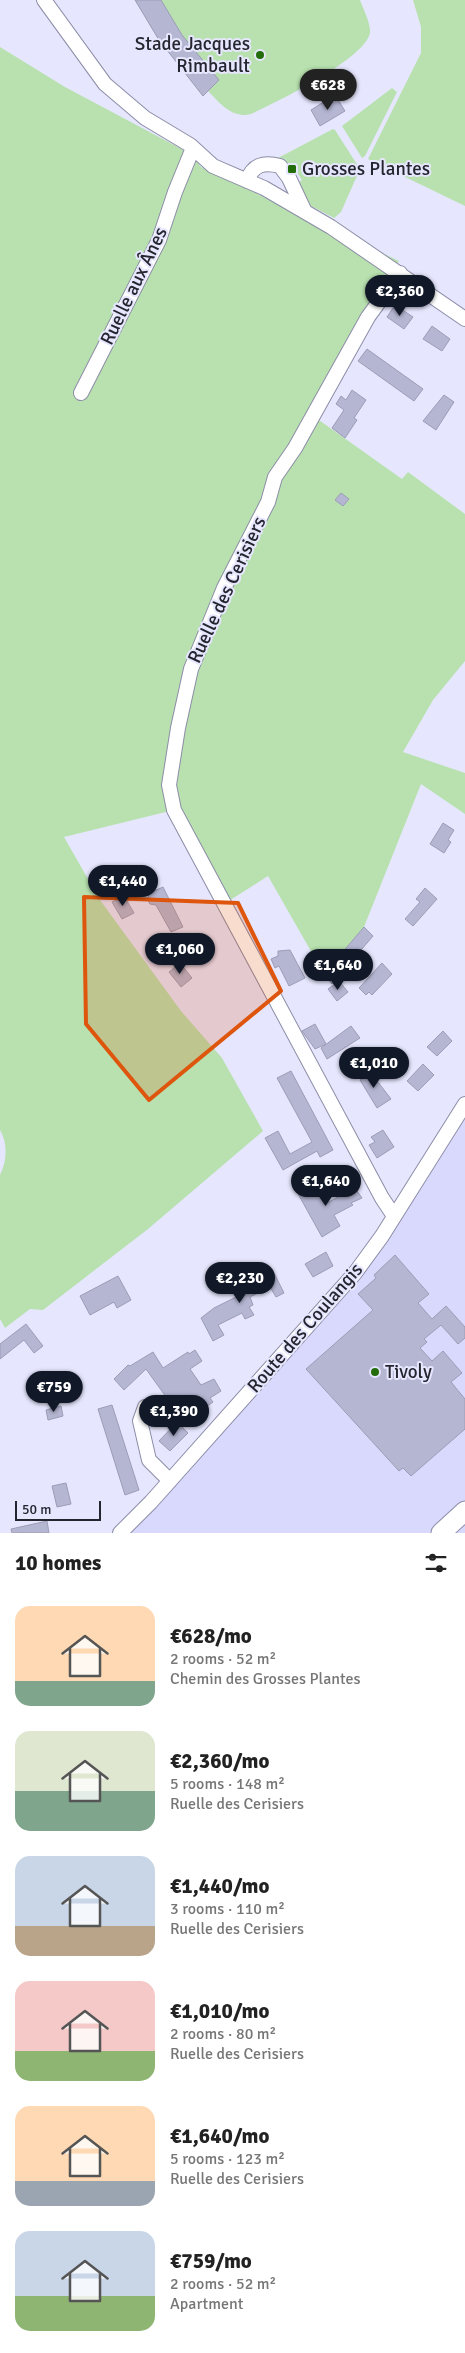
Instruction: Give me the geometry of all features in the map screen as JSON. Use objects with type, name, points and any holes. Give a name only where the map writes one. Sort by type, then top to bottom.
[{"type":"main road","points":[[441,1533],[465,1511]]},
{"type":"street","points":[[44,0],[105,84],[145,118],[192,148],[213,166],[247,181],[306,212],[400,273],[465,320]]},
{"type":"street","name":"Ruelle aux Ânes","points":[[81,393],[159,240],[192,148]]},
{"type":"street","points":[[247,181],[250,172],[258,165],[268,163],[280,166],[289,178],[306,212]]},
{"type":"street","name":"Ruelle des Cerisiers","points":[[394,1216],[382,1198],[174,810],[169,785],[178,728],[191,668],[224,588],[268,502],[275,477],[295,448],[368,317],[400,273]]},
{"type":"street","name":"Route des Coulangis","points":[[120,1533],[170,1481],[355,1273],[394,1216],[465,1104]]},
{"type":"street","points":[[145,1408],[140,1421],[150,1460],[170,1481]]},
{"type":"highlighted area","points":[[84,897],[238,903],[281,991],[149,1100],[86,1024]]},
{"type":"shaded area","points":[[465,1104],[465,1533],[120,1533],[326,1306]]},
{"type":"green space","name":"Stade Jacques Rimbault","points":[[135,0],[360,0],[368,21],[370,33],[353,55],[318,79],[251,114],[244,115],[227,109],[208,91],[203,96],[159,40]]},
{"type":"green space","points":[[413,0],[465,0],[465,206],[368,159],[421,53],[421,27]]},
{"type":"green space","points":[[0,47],[65,87],[191,154],[201,167],[399,261],[309,413],[402,479],[408,472],[465,514],[465,661],[433,700],[403,752],[465,773],[465,814],[421,784],[364,927],[324,974],[268,876],[224,904],[174,810],[64,837],[100,900],[181,1011],[222,1058],[263,1131],[148,1229],[43,1310],[30,1309],[5,1328],[0,1319],[0,1175],[6,1152],[3,1135],[0,1130]]},
{"type":"green space","points":[[392,88],[397,92],[365,156],[362,158],[342,126]]},
{"type":"green space","points":[[333,129],[360,169],[341,212],[334,218],[311,206],[298,183],[302,180],[292,165],[288,166],[285,159],[278,158]]},
{"type":"building","points":[[135,0],[161,0],[182,35],[219,80],[203,96],[159,40]]},
{"type":"building","points":[[335,95],[345,111],[320,126],[311,110]]},
{"type":"building","points":[[395,305],[413,317],[404,329],[387,317]]},
{"type":"building","points":[[432,326],[450,339],[442,351],[423,339]]},
{"type":"building","points":[[367,349],[423,389],[414,401],[358,361]]},
{"type":"building","points":[[352,390],[366,400],[354,418],[357,420],[345,438],[332,428],[344,410],[336,404],[341,396],[346,400]]},
{"type":"building","points":[[444,395],[454,402],[436,430],[423,421]]},
{"type":"building","points":[[341,493],[349,499],[343,506],[335,500]]},
{"type":"building","points":[[443,823],[454,830],[448,840],[451,842],[444,853],[430,844]]},
{"type":"building","points":[[163,887],[183,927],[171,932],[156,905],[150,904],[147,899],[150,893]]},
{"type":"building","points":[[425,888],[437,899],[413,926],[405,919],[420,902],[416,899]]},
{"type":"building","points":[[124,896],[134,913],[122,919],[112,902]]},
{"type":"building","points":[[364,927],[373,936],[332,984],[324,974]]},
{"type":"building","points":[[290,950],[305,978],[289,986],[279,966],[275,968],[271,959],[278,956],[278,951]]},
{"type":"building","points":[[180,963],[192,978],[181,987],[169,972]]},
{"type":"building","points":[[382,963],[392,974],[372,995],[369,992],[366,995],[359,988]]},
{"type":"building","points":[[339,981],[348,992],[337,1001],[328,989]]},
{"type":"building","points":[[315,1024],[326,1044],[315,1049],[302,1031]]},
{"type":"building","points":[[351,1026],[360,1038],[327,1059],[321,1048]]},
{"type":"building","points":[[443,1031],[452,1041],[437,1056],[427,1047]]},
{"type":"building","points":[[423,1064],[434,1075],[418,1091],[407,1081]]},
{"type":"building","points":[[368,1069],[391,1099],[377,1108],[360,1080],[362,1079],[359,1075]]},
{"type":"building","points":[[291,1071],[333,1150],[320,1157],[317,1151],[283,1170],[265,1138],[278,1131],[290,1154],[312,1142],[277,1078]]},
{"type":"building","points":[[383,1130],[394,1147],[377,1158],[369,1145],[375,1142],[371,1137]]},
{"type":"building","points":[[315,1182],[327,1203],[355,1188],[362,1198],[334,1215],[340,1226],[322,1237],[297,1192]]},
{"type":"building","points":[[326,1252],[333,1266],[313,1277],[305,1264]]},
{"type":"building","name":"Tivoly","points":[[395,1255],[429,1294],[418,1303],[432,1319],[446,1306],[465,1327],[465,1338],[458,1344],[441,1325],[424,1339],[427,1342],[420,1348],[432,1361],[443,1351],[462,1373],[451,1382],[465,1399],[465,1429],[411,1476],[403,1468],[399,1471],[306,1369],[373,1310],[358,1294],[376,1278],[374,1275]]},
{"type":"building","points":[[272,1269],[284,1293],[276,1297],[270,1287],[250,1297],[253,1305],[249,1307],[254,1315],[245,1319],[242,1313],[218,1325],[224,1335],[213,1341],[201,1318],[214,1308],[240,1295],[239,1292],[254,1284],[251,1279]]},
{"type":"building","points":[[118,1276],[131,1300],[117,1308],[114,1302],[90,1315],[80,1296]]},
{"type":"building","points":[[26,1324],[43,1346],[34,1353],[24,1340],[0,1359],[0,1344]]},
{"type":"building","points":[[195,1350],[202,1361],[190,1369],[201,1385],[214,1379],[221,1391],[210,1398],[213,1402],[202,1410],[192,1395],[174,1408],[146,1369],[124,1390],[114,1379],[128,1365],[130,1366],[153,1352],[163,1368],[188,1352],[189,1354]]},
{"type":"building","points":[[112,1405],[139,1490],[125,1495],[98,1409]]},
{"type":"building","points":[[61,1406],[63,1416],[48,1420],[46,1410]]},
{"type":"building","points":[[177,1422],[188,1433],[170,1451],[159,1441]]},
{"type":"building","points":[[66,1483],[71,1504],[57,1507],[52,1486]]},
{"type":"building","points":[[47,1521],[49,1533],[12,1533],[11,1529]]},
{"type":"place","name":"Stade Jacques Rimbault","points":[[260,55]]},
{"type":"place","name":"Grosses Plantes","points":[[292,169]]},
{"type":"place","name":"Tivoly","points":[[375,1372]]}]
